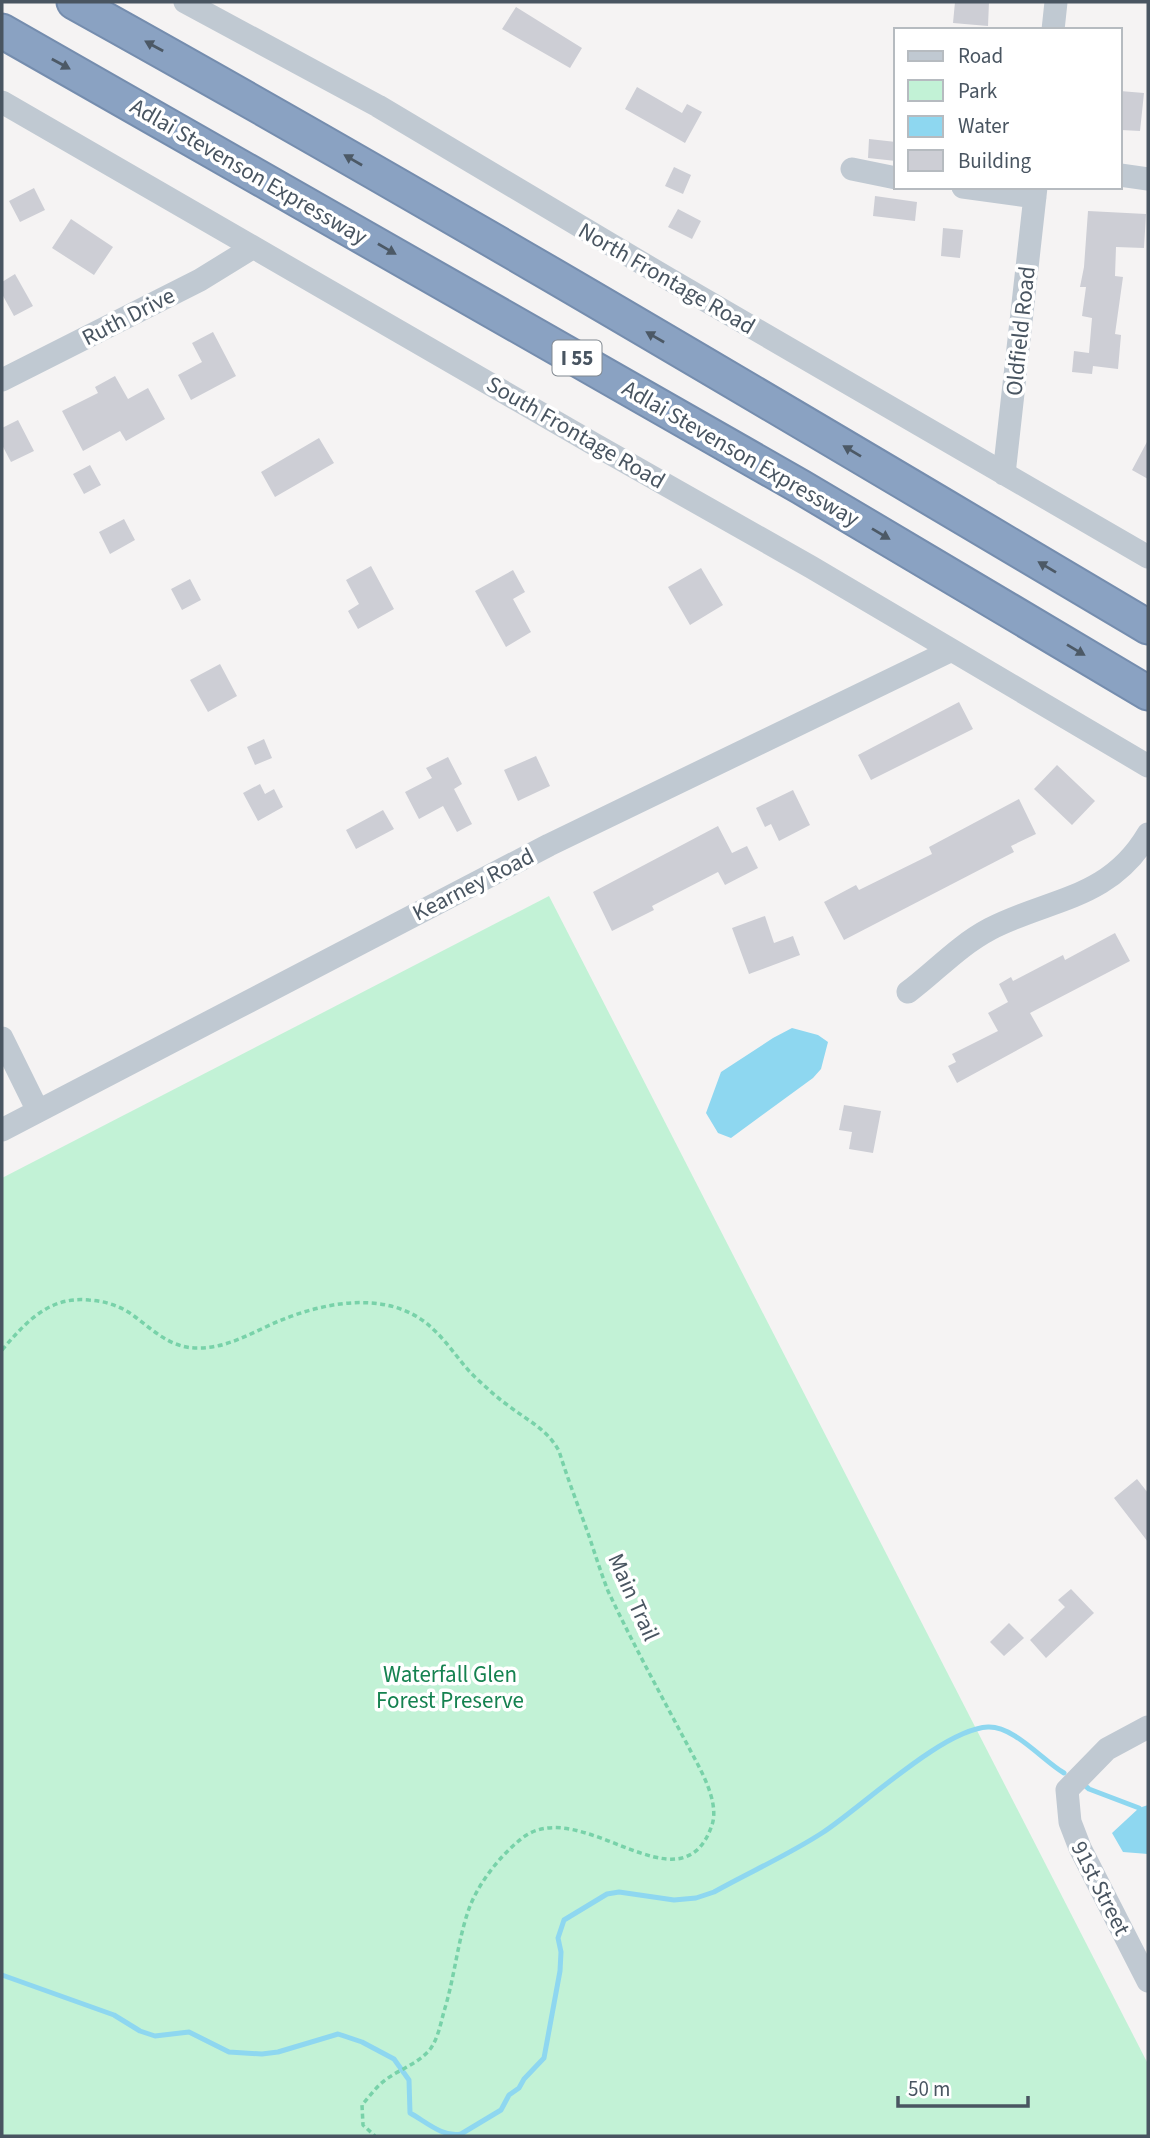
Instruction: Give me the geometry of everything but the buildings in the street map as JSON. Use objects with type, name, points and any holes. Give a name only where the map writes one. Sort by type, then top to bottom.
[{"type":"highway","name":"I 55","points":[[74,2],[832,439],[1148,627]]},
{"type":"highway","name":"Adlai Stevenson Expressway","points":[[2,30],[789,480],[1148,693]]},
{"type":"street","name":"North Frontage Road","points":[[185,2],[378,106],[667,278],[1148,557]]},
{"type":"street","points":[[1053,28],[1056,2]]},
{"type":"street","name":"South Frontage Road","points":[[2,102],[811,567],[1148,766]]},
{"type":"street","points":[[852,169],[894,178]]},
{"type":"street","points":[[1122,175],[1148,179]]},
{"type":"street","points":[[992,189],[1035,192]]},
{"type":"street","name":"Oldfield Road","points":[[1004,474],[1035,192]]},
{"type":"street","name":"Ruth Drive","points":[[2,380],[200,280],[252,247]]},
{"type":"street","name":"Kearney Road","points":[[2,1130],[549,845],[950,651]]},
{"type":"street","points":[[908,992],[927,978],[943,960],[991,929],[1073,898],[1102,883],[1131,858],[1148,834]]},
{"type":"street","points":[[2,1038],[38,1111]]},
{"type":"street","name":"91st Street","points":[[1148,1727],[1099,1755],[1068,1790],[1070,1822],[1080,1848],[1148,1981]]},
{"type":"path","name":"Main Trail","points":[[2,1350],[41,1310],[59,1301],[76,1298],[113,1304],[168,1341],[196,1349],[227,1343],[321,1306],[371,1303],[392,1306],[414,1314],[433,1329],[468,1370],[489,1390],[540,1427],[553,1439],[559,1451],[607,1588],[695,1760],[710,1793],[715,1816],[708,1839],[694,1852],[677,1860],[641,1854],[586,1831],[564,1827],[539,1829],[520,1840],[479,1887],[470,1907],[450,1991],[430,2048],[407,2068],[383,2081],[362,2105],[363,2125],[375,2136]]},
{"type":"green space","name":"Waterfall Glen Forest Preserve","points":[[549,896],[1148,2064],[1148,2136],[2,2136],[2,1178]]},
{"type":"water","points":[[792,1028],[818,1035],[828,1042],[821,1069],[813,1078],[731,1138],[718,1133],[706,1113],[721,1072]]},
{"type":"water","points":[[1148,1805],[1148,1854],[1123,1852],[1112,1833],[1139,1808]]},
{"type":"waterway","points":[[2,1975],[114,2015],[140,2031],[155,2036],[189,2032],[229,2052],[278,2052],[338,2034],[362,2042],[394,2059],[409,2080],[410,2113],[448,2134],[461,2134],[501,2110],[509,2095],[519,2088],[544,2058],[560,1971],[561,1952],[558,1938],[564,1920],[607,1894],[619,1892],[674,1900],[696,1898],[714,1892],[822,1833],[926,1755],[970,1731],[988,1727],[1008,1732],[1064,1773]]},
{"type":"waterway","points":[[1082,1783],[1089,1789],[1139,1808]]}]
